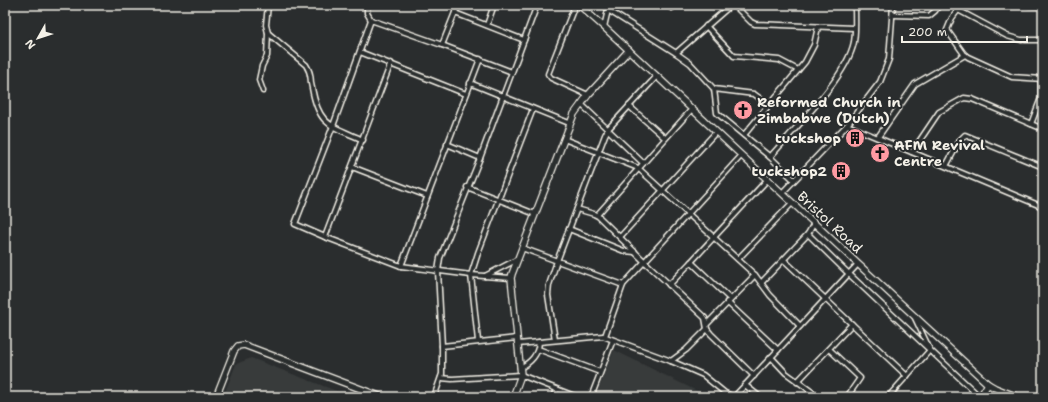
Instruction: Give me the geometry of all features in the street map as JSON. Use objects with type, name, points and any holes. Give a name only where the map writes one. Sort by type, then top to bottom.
[{"type":"street","points":[[263,91],[259,80],[262,66],[267,56],[268,32],[266,24],[268,5]]},
{"type":"street","points":[[367,5],[367,13],[371,20],[512,72]]},
{"type":"street","points":[[442,45],[458,5]]},
{"type":"street","points":[[487,25],[494,5]]},
{"type":"street","points":[[434,397],[441,378],[442,346],[438,271],[442,252],[480,158],[537,5]]},
{"type":"street","points":[[579,5],[548,74],[551,78],[588,95]]},
{"type":"street","name":"Bristol Road","points":[[579,5],[988,384],[1018,397]]},
{"type":"street","points":[[604,27],[608,10],[606,5]]},
{"type":"street","points":[[666,5],[672,8],[676,5]]},
{"type":"street","points":[[676,52],[730,5]]},
{"type":"street","points":[[734,5],[751,22],[755,24],[818,28],[854,28]]},
{"type":"street","points":[[770,157],[824,95],[848,61],[854,41],[855,5]]},
{"type":"street","points":[[782,193],[847,125],[882,79],[889,59],[893,5]]},
{"type":"street","points":[[893,15],[929,16],[939,5]]},
{"type":"street","points":[[1029,5],[1043,6]]},
{"type":"street","points":[[608,10],[676,52],[695,67],[714,89],[717,114],[770,157],[794,180]]},
{"type":"street","points":[[1031,124],[1041,98],[1042,79],[1012,77],[965,55],[947,30],[952,18],[958,10],[1008,36],[1021,40],[1043,40]]},
{"type":"street","points":[[455,12],[524,40]]},
{"type":"street","points":[[371,20],[294,223],[325,237],[401,266],[472,275],[511,278]]},
{"type":"street","points":[[706,26],[734,56],[779,60],[798,70]]},
{"type":"street","points":[[744,135],[808,57],[815,41],[818,28]]},
{"type":"street","points":[[268,32],[310,71],[312,76],[310,83],[315,105],[324,120],[332,126],[363,140]]},
{"type":"street","points":[[521,372],[511,278],[569,123],[588,95],[629,50]]},
{"type":"street","points":[[360,52],[392,63],[466,94]]},
{"type":"street","points":[[878,137],[915,84],[965,55]]},
{"type":"street","points":[[401,266],[480,59]]},
{"type":"street","points":[[325,237],[392,63]]},
{"type":"street","points":[[555,340],[548,291],[557,261],[598,152],[608,130],[657,76]]},
{"type":"street","points":[[470,83],[569,123]]},
{"type":"street","points":[[714,89],[753,94],[769,105]]},
{"type":"street","points":[[912,152],[939,112],[964,98],[972,99],[1043,129]]},
{"type":"street","points":[[581,104],[643,163]]},
{"type":"street","points":[[629,106],[665,138]]},
{"type":"street","points":[[478,341],[472,275],[478,253],[533,109]]},
{"type":"street","points":[[596,215],[692,109]]},
{"type":"street","points":[[847,125],[1043,207]]},
{"type":"street","points":[[620,237],[716,132]]},
{"type":"street","points":[[946,166],[960,140],[966,135],[1043,167]]},
{"type":"street","points":[[564,139],[638,168],[755,275],[770,295],[800,326]]},
{"type":"street","points":[[447,144],[480,158]]},
{"type":"street","points":[[605,336],[623,285],[741,156]]},
{"type":"street","points":[[352,167],[428,196]]},
{"type":"street","points":[[669,285],[767,180]]},
{"type":"street","points":[[467,187],[535,214]]},
{"type":"street","points":[[738,259],[792,203]]},
{"type":"street","points":[[577,209],[596,215],[620,237],[705,318],[711,334],[754,376]]},
{"type":"street","points":[[761,282],[808,234],[814,223]]},
{"type":"street","points":[[569,229],[624,251],[635,252]]},
{"type":"street","points":[[808,234],[848,274],[980,397],[988,384]]},
{"type":"street","points":[[522,248],[623,285]]},
{"type":"street","points":[[484,276],[518,259]]},
{"type":"street","points":[[784,260],[907,376]]},
{"type":"street","points":[[691,262],[778,350]]},
{"type":"street","points":[[518,344],[605,336],[703,375],[726,394],[734,397],[858,264]]},
{"type":"street","points":[[671,361],[686,350],[729,301],[755,275]]},
{"type":"street","points":[[914,316],[930,350]]},
{"type":"street","points":[[797,382],[852,324]]},
{"type":"street","points":[[442,346],[517,338]]},
{"type":"street","points":[[591,397],[613,340]]},
{"type":"street","points":[[513,397],[521,372],[538,349],[539,342]]},
{"type":"street","points":[[216,397],[234,351],[238,346],[244,345],[382,397]]},
{"type":"street","points":[[538,349],[600,372]]},
{"type":"street","points":[[829,349],[860,378],[847,397]]},
{"type":"street","points":[[888,397],[930,350]]},
{"type":"street","points":[[771,357],[797,382],[819,397]]},
{"type":"street","points":[[441,378],[452,379],[521,372],[557,390],[577,397]]},
{"type":"street","points":[[745,385],[760,397]]},
{"type":"street","points":[[554,397],[557,390]]},
{"type":"shaded area","points":[[614,350],[709,397],[595,397]]},
{"type":"shaded area","points":[[251,358],[352,397],[223,397],[236,364]]},
{"type":"place","name":"Reformed Church in Zimbabwe (Dutch)","points":[[743,110]]},
{"type":"place","name":"tuckshop","points":[[855,138]]},
{"type":"place","name":"AFM Revival Centre","points":[[880,153]]},
{"type":"place","name":"tuckshop2","points":[[841,171]]}]
